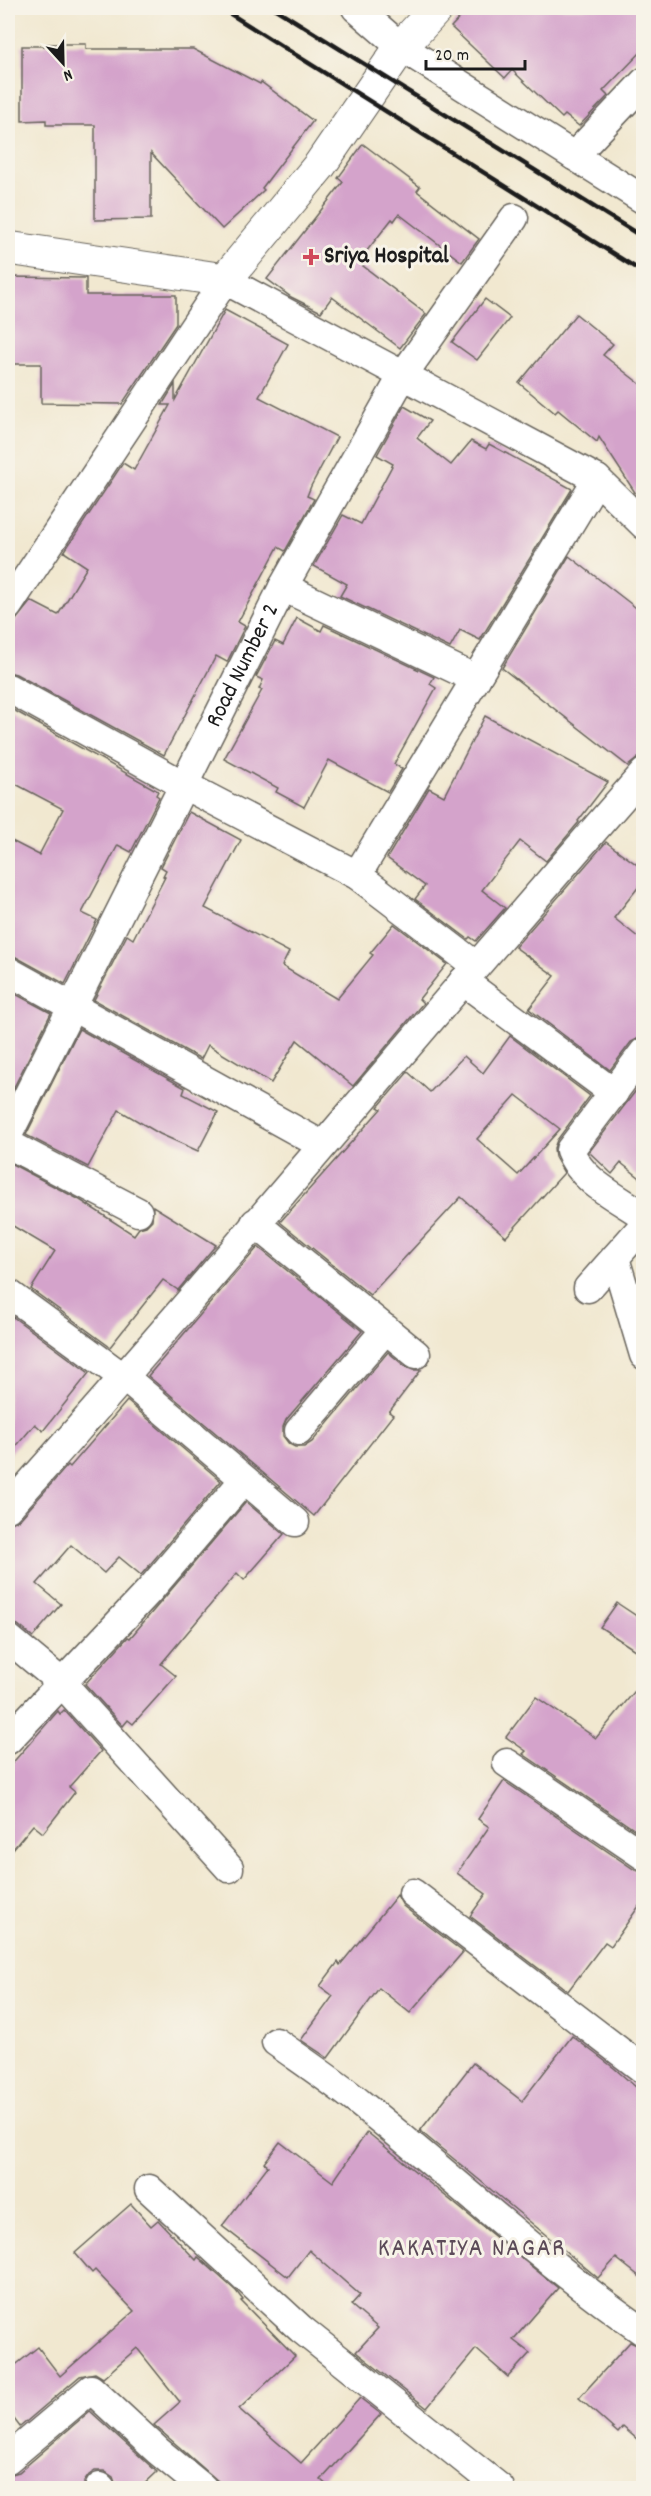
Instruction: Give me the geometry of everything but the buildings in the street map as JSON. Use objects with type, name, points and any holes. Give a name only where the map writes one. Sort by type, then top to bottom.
[{"type":"street","points":[[356,8],[401,47],[644,200]]},
{"type":"street","points":[[8,606],[225,280],[320,165],[401,47],[437,8]]},
{"type":"street","points":[[574,156],[644,82]]},
{"type":"street","name":"Road Number 2","points":[[8,1135],[71,1005],[283,587],[403,375],[514,218]]},
{"type":"street","points":[[8,248],[225,280],[597,479],[644,525]]},
{"type":"street","points":[[357,875],[597,479]]},
{"type":"street","points":[[283,587],[476,680]]},
{"type":"street","points":[[8,688],[182,784],[357,875],[469,973],[614,1093]]},
{"type":"street","points":[[8,1508],[644,773]]},
{"type":"street","points":[[8,971],[322,1145]]},
{"type":"street","points":[[644,1052],[570,1150],[583,1174],[644,1216]]},
{"type":"street","points":[[8,1144],[138,1212]]},
{"type":"street","points":[[255,1223],[417,1354]]},
{"type":"street","points":[[588,1288],[644,1225]]},
{"type":"street","points":[[615,1258],[644,1355]]},
{"type":"street","points":[[8,1293],[123,1377],[243,1481],[295,1522]]},
{"type":"street","points":[[299,1431],[386,1329]]},
{"type":"street","points":[[8,1740],[149,1591],[243,1481]]},
{"type":"street","points":[[8,1638],[61,1682],[229,1868]]},
{"type":"street","points":[[507,1763],[644,1856]]},
{"type":"street","points":[[413,1893],[644,2070]]},
{"type":"street","points":[[276,2042],[359,2102],[499,2220],[610,2309],[644,2332]]},
{"type":"street","points":[[149,2189],[301,2330],[500,2488]]},
{"type":"street","points":[[8,2459],[91,2389],[158,2451],[203,2488]]},
{"type":"railway","points":[[221,8],[644,273]]},
{"type":"railway","points":[[274,8],[644,238]]},
{"type":"place","name":"Sriya Hospital","points":[[311,257]]},
{"type":"district","name":"KAKATIYA NAGAR","points":[[472,2249]]}]
